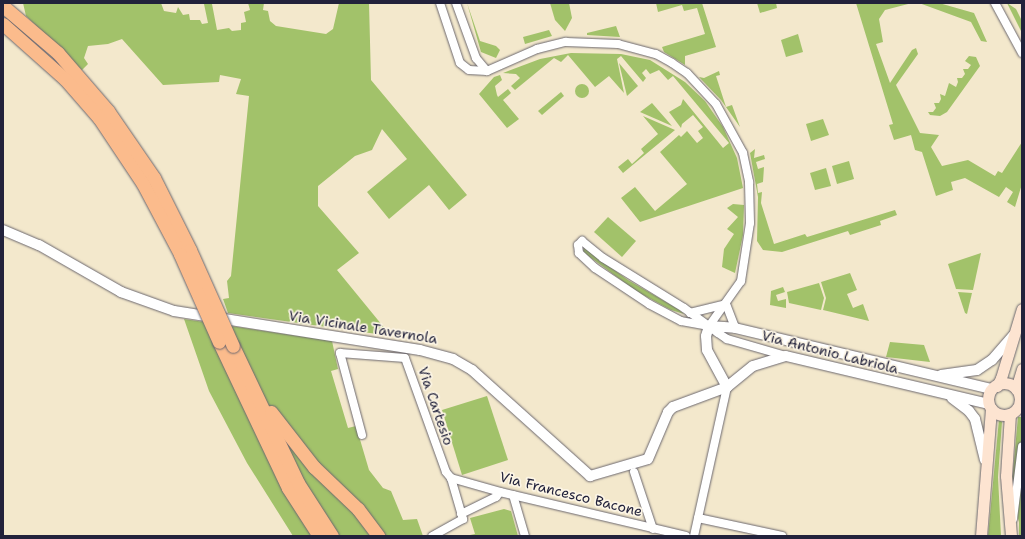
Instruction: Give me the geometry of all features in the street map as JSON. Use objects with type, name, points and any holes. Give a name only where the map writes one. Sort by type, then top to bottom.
[{"type":"highway","points":[[3,7],[63,59],[108,111],[154,178],[190,250],[247,377],[298,483],[332,536]]},
{"type":"highway","points":[[3,24],[65,79],[99,118],[143,184],[180,254],[219,342],[288,488],[319,536]]},
{"type":"highway","points":[[247,377],[275,418],[314,468],[358,509],[378,536]]},
{"type":"main road","points":[[981,536],[990,406],[994,388],[1022,309]]},
{"type":"main road","points":[[1011,536],[1006,476],[1022,368]]},
{"type":"main road","points":[[994,388],[1007,384],[1019,393]]},
{"type":"main road","points":[[990,406],[1000,415],[1016,411]]},
{"type":"street","points":[[3,7],[8,3]]},
{"type":"street","points":[[440,3],[463,67],[474,71],[486,71],[537,49],[576,42],[634,46],[656,54],[688,73],[716,104],[743,154],[749,182],[750,223],[746,261],[741,281],[709,326],[706,336],[707,350],[727,387]]},
{"type":"street","points":[[456,3],[476,58],[486,71]]},
{"type":"street","points":[[995,3],[1022,53]]},
{"type":"street","name":"Via Vicinale Tavernola","points":[[3,230],[39,245],[121,292],[174,311],[420,350],[453,359],[472,370],[590,476],[648,458],[670,409],[727,387]]},
{"type":"street","name":"Via Antonio Labriola","points":[[990,406],[786,356],[727,339],[709,326],[690,313],[603,258],[582,241],[578,245],[579,253],[595,268],[649,304],[681,321],[709,326],[735,328],[929,376],[994,388]]},
{"type":"street","points":[[690,313],[726,304]]},
{"type":"street","points":[[726,304],[735,328]]},
{"type":"street","name":"Via Antonio Labriola","points":[[929,376],[977,370],[992,360],[1014,335]]},
{"type":"street","name":"Via Cartesio","points":[[362,435],[340,352],[405,358],[446,472],[451,478],[462,514]]},
{"type":"street","points":[[694,536],[727,387],[753,366],[786,356]]},
{"type":"street","name":"Via Antonio Labriola","points":[[949,396],[969,411],[976,419],[986,468]]},
{"type":"street","points":[[1011,536],[1022,446]]},
{"type":"street","points":[[634,472],[653,529]]},
{"type":"street","name":"Via Francesco Bacone","points":[[451,478],[500,492],[686,536]]},
{"type":"street","points":[[432,536],[462,521],[462,514],[496,498],[500,492]]},
{"type":"street","points":[[513,495],[525,536]]},
{"type":"street","points":[[698,518],[755,533],[782,536]]},
{"type":"green space","points":[[23,3],[161,3],[164,11],[176,13],[178,7],[183,15],[189,14],[190,20],[200,20],[202,24],[208,23],[204,4],[212,4],[217,30],[229,28],[232,31],[241,30],[241,23],[246,22],[244,12],[250,10],[248,3],[264,3],[263,10],[268,11],[270,21],[276,26],[326,34],[333,29],[339,3],[369,3],[371,80],[467,195],[449,210],[429,185],[389,219],[367,192],[407,159],[382,129],[372,150],[355,156],[318,186],[318,206],[359,253],[337,270],[391,336],[228,313],[223,299],[229,298],[227,281],[231,276],[249,96],[236,94],[241,79],[220,75],[219,82],[163,85],[122,39],[108,44],[88,46],[84,58],[88,64],[82,70],[26,16]]},
{"type":"green space","points":[[467,3],[480,41],[496,46],[500,50],[496,58],[481,52]]},
{"type":"green space","points":[[550,3],[569,3],[572,18],[565,31],[555,20]]},
{"type":"green space","points":[[656,3],[702,3],[716,47],[685,56],[685,65],[664,52],[662,47],[705,34],[697,8],[684,11],[682,5],[658,12]]},
{"type":"green space","points":[[757,3],[776,3],[777,8],[760,13]]},
{"type":"green space","points":[[856,3],[912,3],[885,10],[879,19],[883,42],[876,44],[890,83],[912,50],[916,48],[918,54],[896,85],[920,133],[939,135],[931,147],[942,166],[968,160],[995,176],[998,171],[1002,173],[1022,142],[1022,184],[1015,207],[1007,202],[1013,192],[1006,187],[999,197],[965,178],[951,182],[953,190],[936,196],[922,152],[915,150],[911,135],[894,140],[889,125],[893,124]]},
{"type":"green space","points":[[919,3],[939,3],[974,13],[987,42],[981,41],[971,22]]},
{"type":"green space","points":[[1007,3],[1016,9],[1022,21],[1022,33]]},
{"type":"green space","points":[[616,26],[620,37],[587,35],[587,33]]},
{"type":"green space","points":[[549,30],[552,36],[525,44],[523,37]]},
{"type":"green space","points":[[798,34],[803,52],[786,57],[781,40]]},
{"type":"green space","points":[[571,53],[621,54],[650,60],[685,82],[705,101],[723,127],[737,158],[743,188],[640,222],[621,198],[635,187],[655,211],[687,184],[660,152],[679,135],[681,137],[687,131],[697,143],[703,138],[698,131],[703,127],[693,115],[682,124],[681,128],[669,112],[681,105],[683,99],[723,148],[729,143],[673,76],[668,80],[659,70],[650,74],[646,69],[642,73],[646,78],[643,82],[621,56],[617,59],[624,93],[609,76],[595,87],[568,55],[561,62],[554,58],[515,90],[511,86],[520,78],[516,74],[503,73],[540,59]]},
{"type":"green space","points":[[969,56],[976,57],[980,66],[947,112],[940,116],[930,115],[928,112],[933,112],[936,108],[934,103],[939,103],[941,99],[940,94],[945,96],[949,83],[956,87],[958,82],[957,78],[962,78],[965,74],[963,69],[968,69],[971,65],[965,61]]},
{"type":"green space","points":[[619,63],[638,86],[627,96]]},
{"type":"green space","points":[[719,71],[720,75],[716,76],[726,107],[732,105],[740,127],[721,100],[699,77],[704,78]]},
{"type":"green space","points":[[500,75],[502,80],[495,86],[497,95],[498,97],[508,89],[511,93],[503,100],[519,119],[507,128],[479,94],[494,77]]},
{"type":"green space","points":[[582,84],[587,86],[589,91],[587,96],[582,98],[577,96],[575,91],[577,86]]},
{"type":"green space","points":[[561,92],[564,96],[542,115],[538,111]]},
{"type":"green space","points":[[652,103],[672,126],[640,112]]},
{"type":"green space","points":[[643,116],[675,130],[623,173],[618,167],[628,159],[632,164],[644,153],[641,149],[658,134]]},
{"type":"green space","points":[[823,119],[829,135],[811,141],[806,124]]},
{"type":"green space","points":[[755,149],[754,158],[764,155],[765,159],[756,162],[758,169],[764,167],[763,182],[757,184],[758,193],[762,192],[761,203],[774,244],[805,234],[807,237],[895,210],[897,215],[880,221],[881,225],[850,235],[848,231],[782,252],[763,250],[757,241],[758,197],[750,153]]},
{"type":"green space","points":[[849,161],[854,179],[837,184],[832,166]]},
{"type":"green space","points":[[826,168],[831,186],[815,190],[810,173]]},
{"type":"green space","points":[[733,204],[744,205],[743,235],[735,273],[722,267],[724,249],[734,234],[727,229],[738,217],[727,208]]},
{"type":"green space","points":[[608,217],[636,241],[622,257],[594,232]]},
{"type":"green space","points":[[584,248],[628,280],[684,314],[671,310],[636,291],[583,252]]},
{"type":"green space","points":[[981,253],[973,290],[956,289],[948,264]]},
{"type":"green space","points":[[850,273],[857,290],[847,294],[853,308],[863,304],[869,321],[823,310],[826,298],[821,282]]},
{"type":"green space","points":[[819,283],[824,298],[821,310],[789,303],[787,292]]},
{"type":"green space","points":[[783,287],[785,292],[776,295],[778,301],[786,299],[786,308],[770,305],[771,291]]},
{"type":"green space","points":[[958,292],[972,293],[967,314],[965,313]]},
{"type":"green space","points":[[184,319],[332,341],[338,369],[331,371],[348,428],[356,426],[369,470],[383,488],[391,491],[403,520],[417,519],[423,536],[293,536],[247,463],[209,391]]},
{"type":"green space","points":[[890,342],[924,345],[930,362],[886,357]]},
{"type":"green space","points":[[487,396],[508,460],[462,475],[442,410]]},
{"type":"green space","points":[[1018,417],[1022,417],[1022,536],[1019,536],[1019,522],[1011,493]]},
{"type":"green space","points":[[999,419],[1002,422],[998,477],[1001,536],[988,536]]},
{"type":"green space","points":[[504,509],[511,511],[518,536],[465,536],[475,534],[470,518]]}]
